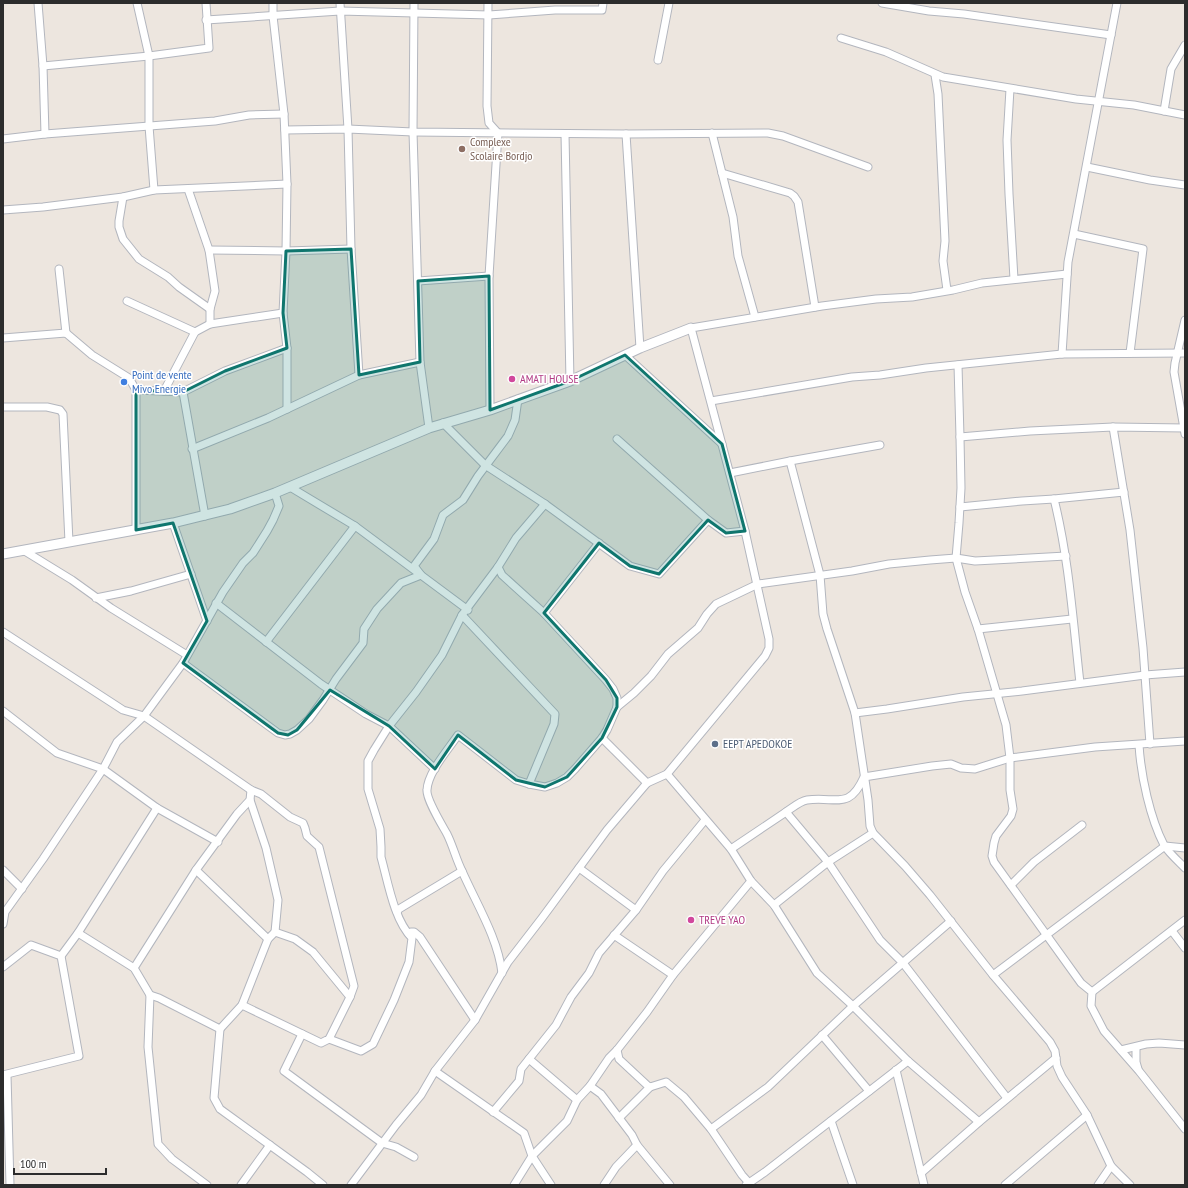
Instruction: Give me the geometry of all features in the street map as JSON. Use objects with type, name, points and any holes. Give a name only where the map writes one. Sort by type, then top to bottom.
[{"type":"street","points":[[38,3],[43,66],[45,134]]},
{"type":"street","points":[[137,3],[149,56],[149,126],[154,190]]},
{"type":"street","points":[[43,66],[149,56],[209,48],[206,3]]},
{"type":"street","points":[[273,3],[273,16],[284,114],[287,184],[283,313],[287,348],[287,409]]},
{"type":"street","points":[[340,3],[348,129],[351,249],[359,375]]},
{"type":"street","points":[[414,3],[413,132],[420,362],[429,428]]},
{"type":"street","points":[[488,3],[487,106],[489,123],[498,133],[489,276],[490,410]]},
{"type":"street","points":[[206,20],[340,11],[489,15],[555,7],[602,10],[604,3]]},
{"type":"street","points":[[658,60],[669,3]]},
{"type":"street","points":[[882,3],[914,6],[1111,35]]},
{"type":"street","points":[[1062,354],[1067,274],[1117,3]]},
{"type":"street","points":[[842,38],[890,54],[935,75],[948,79],[1076,99],[1134,105],[1185,115]]},
{"type":"street","points":[[1164,111],[1171,69],[1185,45]]},
{"type":"street","points":[[935,75],[939,110],[945,240],[943,261],[947,290]]},
{"type":"street","points":[[1010,89],[1007,140],[1008,194],[1014,279]]},
{"type":"street","points":[[3,139],[45,134],[215,121],[249,115],[284,114]]},
{"type":"street","points":[[285,130],[348,129],[413,132],[565,134],[768,132],[868,167]]},
{"type":"street","points":[[712,133],[733,217],[738,256],[755,317]]},
{"type":"street","points":[[565,134],[570,381]]},
{"type":"street","points":[[626,134],[640,348]]},
{"type":"street","points":[[1086,167],[1150,180],[1185,185]]},
{"type":"street","points":[[722,173],[790,193],[797,199],[815,307]]},
{"type":"street","points":[[3,210],[43,207],[123,197],[154,190],[287,184]]},
{"type":"street","points":[[188,189],[209,250],[215,291],[210,308],[210,324]]},
{"type":"street","points":[[123,197],[119,220],[119,227],[123,239],[139,259],[168,277],[210,308]]},
{"type":"street","points":[[1074,234],[1143,249],[1130,353]]},
{"type":"street","points":[[209,250],[286,251],[351,249]]},
{"type":"street","points":[[59,269],[66,332],[92,355],[130,378],[136,390],[136,530]]},
{"type":"street","points":[[3,554],[173,524],[206,516],[276,493],[429,428],[490,410],[570,381],[640,348],[691,328],[815,307],[876,299],[934,294],[982,283],[1067,274]]},
{"type":"street","points":[[418,281],[489,276]]},
{"type":"street","points":[[126,300],[195,332]]},
{"type":"street","points":[[164,391],[195,332],[210,324],[283,313]]},
{"type":"street","points":[[960,437],[1113,426],[1185,430],[1174,372],[1181,353],[1185,320]]},
{"type":"street","points":[[351,1185],[382,1143],[421,1095],[435,1071],[475,1020],[508,962],[607,830],[647,783],[667,774],[765,656],[769,648],[769,639],[758,584],[712,401],[691,328]]},
{"type":"street","points":[[3,338],[66,332]]},
{"type":"street","points":[[136,390],[183,392],[225,371],[287,348]]},
{"type":"street","points":[[712,401],[834,379],[1062,354],[1181,353]]},
{"type":"street","points":[[625,355],[722,444]]},
{"type":"street","points":[[192,449],[262,421],[359,375],[420,362]]},
{"type":"street","points":[[958,365],[960,507],[956,558],[964,592],[978,629],[1006,725],[1010,758],[1011,816],[996,836],[992,856],[994,862],[1081,983],[1092,992]]},
{"type":"street","points":[[183,392],[192,449],[206,516]]},
{"type":"street","points":[[421,575],[414,566],[434,539],[443,515],[463,500],[485,465],[510,432],[518,399]]},
{"type":"street","points":[[3,407],[47,407],[60,410],[63,414],[69,542]]},
{"type":"street","points":[[443,423],[485,465],[545,504],[630,566],[659,574],[708,520]]},
{"type":"street","points":[[1113,426],[1130,530],[1145,674],[1150,744]]},
{"type":"street","points":[[617,439],[708,520],[726,533],[745,531]]},
{"type":"street","points":[[730,473],[880,445]]},
{"type":"street","points":[[790,461],[820,575],[826,629],[855,713],[870,826],[873,833],[905,866],[951,921],[993,975],[1050,1042],[1055,1051],[1057,1066],[1062,1077],[1087,1115],[1111,1166],[1130,1185]]},
{"type":"street","points":[[290,487],[355,526],[421,575],[465,612],[555,714],[554,724],[528,784]]},
{"type":"street","points":[[960,507],[1022,500],[1054,499],[1124,492]]},
{"type":"street","points":[[3,924],[5,912],[103,770],[117,742],[144,716],[183,663],[216,603],[243,563],[253,553],[274,520],[279,506],[276,493]]},
{"type":"street","points":[[1054,499],[1062,530],[1066,556],[1080,683]]},
{"type":"street","points":[[412,938],[405,931],[397,912],[381,857],[382,847],[380,829],[368,789],[368,761],[389,726],[436,664],[465,612],[498,567],[516,538],[545,504]]},
{"type":"street","points":[[173,524],[207,621]]},
{"type":"street","points":[[266,642],[355,526]]},
{"type":"street","points":[[544,613],[599,543]]},
{"type":"street","points":[[23,550],[187,655]]},
{"type":"street","points":[[502,973],[499,954],[479,906],[462,871],[448,836],[426,792],[429,779],[435,768],[458,735],[516,780],[545,787],[567,777],[575,769],[602,738],[617,707],[651,676],[668,654],[698,628],[716,604],[758,584],[852,571],[889,564],[956,558],[975,562],[1066,556]]},
{"type":"street","points":[[498,567],[502,575],[544,613],[613,689],[617,698],[617,707]]},
{"type":"street","points":[[96,598],[131,591],[191,574]]},
{"type":"street","points":[[183,663],[282,735],[290,734],[301,727],[309,719],[363,643],[364,629],[377,609],[400,583],[421,575]]},
{"type":"street","points":[[216,603],[330,690],[366,714],[389,726],[435,768]]},
{"type":"street","points":[[978,629],[1072,619]]},
{"type":"street","points":[[3,632],[123,710],[144,716],[251,790],[261,794],[290,817],[303,823],[307,836],[319,847],[354,986],[350,997],[329,1039],[321,1043],[242,1005]]},
{"type":"street","points":[[855,713],[962,696],[997,694],[1145,674],[1185,672]]},
{"type":"street","points":[[3,711],[57,753],[103,770],[157,808],[218,842]]},
{"type":"street","points":[[602,738],[647,783]]},
{"type":"street","points":[[864,777],[951,764],[961,768],[976,769],[1010,758],[1095,747],[1185,741]]},
{"type":"street","points":[[1139,745],[1140,758],[1152,813],[1165,846],[1185,868]]},
{"type":"street","points":[[667,774],[731,849],[750,881],[774,905],[817,972],[908,1061],[979,1122]]},
{"type":"street","points":[[731,849],[806,800],[840,801],[848,798],[859,789],[864,777]]},
{"type":"street","points":[[251,790],[250,800],[266,848],[278,900],[275,932],[268,939],[242,1005],[220,1029],[214,1098],[220,1109],[323,1185]]},
{"type":"street","points":[[134,968],[196,870],[218,842],[237,814],[250,800]]},
{"type":"street","points":[[10,1185],[5,1075],[79,1056],[61,956],[78,933],[157,808]]},
{"type":"street","points":[[786,812],[828,862],[880,940],[903,963],[1007,1098]]},
{"type":"street","points":[[494,1112],[519,1080],[521,1068],[556,1025],[571,997],[589,973],[599,953],[636,910],[663,871],[705,820]]},
{"type":"street","points":[[1011,884],[1038,859],[1082,825]]},
{"type":"street","points":[[774,905],[828,862],[873,833]]},
{"type":"street","points":[[993,975],[1165,846],[1185,848]]},
{"type":"street","points":[[579,868],[636,910]]},
{"type":"street","points":[[3,870],[22,889]]},
{"type":"street","points":[[196,870],[268,939]]},
{"type":"street","points":[[397,912],[417,897],[462,871]]},
{"type":"street","points":[[514,1185],[532,1156],[567,1121],[577,1100],[590,1086],[609,1058],[617,1050],[673,975],[750,881]]},
{"type":"street","points":[[1185,920],[1092,992],[1091,1006],[1104,1031],[1139,1071],[1185,1129]]},
{"type":"street","points":[[711,1129],[768,1087],[853,1006],[951,921]]},
{"type":"street","points":[[1172,931],[1185,948]]},
{"type":"street","points":[[275,932],[295,939],[313,952],[350,997]]},
{"type":"street","points":[[329,1039],[361,1051],[373,1044],[410,962],[412,938],[409,934],[411,932],[414,932],[420,937],[475,1020]]},
{"type":"street","points":[[78,933],[134,968],[150,995],[148,1047],[158,1144],[172,1159],[207,1185]]},
{"type":"street","points":[[614,935],[673,975]]},
{"type":"street","points":[[3,967],[31,945],[61,956]]},
{"type":"street","points":[[150,995],[159,998],[220,1029]]},
{"type":"street","points":[[302,1034],[284,1072],[382,1143],[396,1147],[414,1157]]},
{"type":"street","points":[[822,1035],[869,1091]]},
{"type":"street","points":[[1121,1050],[1146,1044],[1159,1043],[1185,1045]]},
{"type":"street","points":[[1136,1047],[1136,1062],[1139,1071]]},
{"type":"street","points":[[617,1050],[619,1059],[650,1087]]},
{"type":"street","points":[[921,1173],[1007,1098],[1056,1058]]},
{"type":"street","points":[[529,1059],[577,1100]]},
{"type":"street","points":[[619,1118],[650,1087],[663,1082],[669,1083],[684,1097],[711,1129],[749,1184],[908,1061]]},
{"type":"street","points":[[896,1070],[924,1185]]},
{"type":"street","points":[[435,1071],[524,1132],[532,1156],[551,1185]]},
{"type":"street","points":[[590,1086],[601,1094],[637,1145],[670,1185]]},
{"type":"street","points":[[1005,1185],[1087,1115]]},
{"type":"street","points":[[831,1121],[853,1185]]},
{"type":"street","points":[[241,1185],[270,1145]]},
{"type":"street","points":[[604,1185],[616,1167],[637,1145]]},
{"type":"street","points":[[1098,1185],[1111,1166]]},
{"type":"highlighted area","points":[[351,249],[359,375],[420,362],[418,281],[489,276],[490,410],[570,381],[625,355],[722,444],[745,531],[726,533],[708,520],[659,574],[630,566],[599,543],[544,613],[606,680],[617,698],[617,707],[602,738],[567,777],[545,787],[516,780],[458,735],[435,769],[389,726],[330,690],[297,730],[288,735],[278,733],[183,663],[207,621],[173,523],[136,530],[136,390],[183,392],[225,371],[287,348],[283,313],[286,251]]},
{"type":"place","name":"Complexe Scolaire Bordjo","points":[[462,149]]},
{"type":"place","name":"AMATI HOUSE","points":[[512,379]]},
{"type":"place","name":"Point de vente Mivo Energie","points":[[124,382]]},
{"type":"place","name":"EEPT APEDOKOE","points":[[715,744]]},
{"type":"place","name":"TREVE YAO","points":[[691,920]]}]
